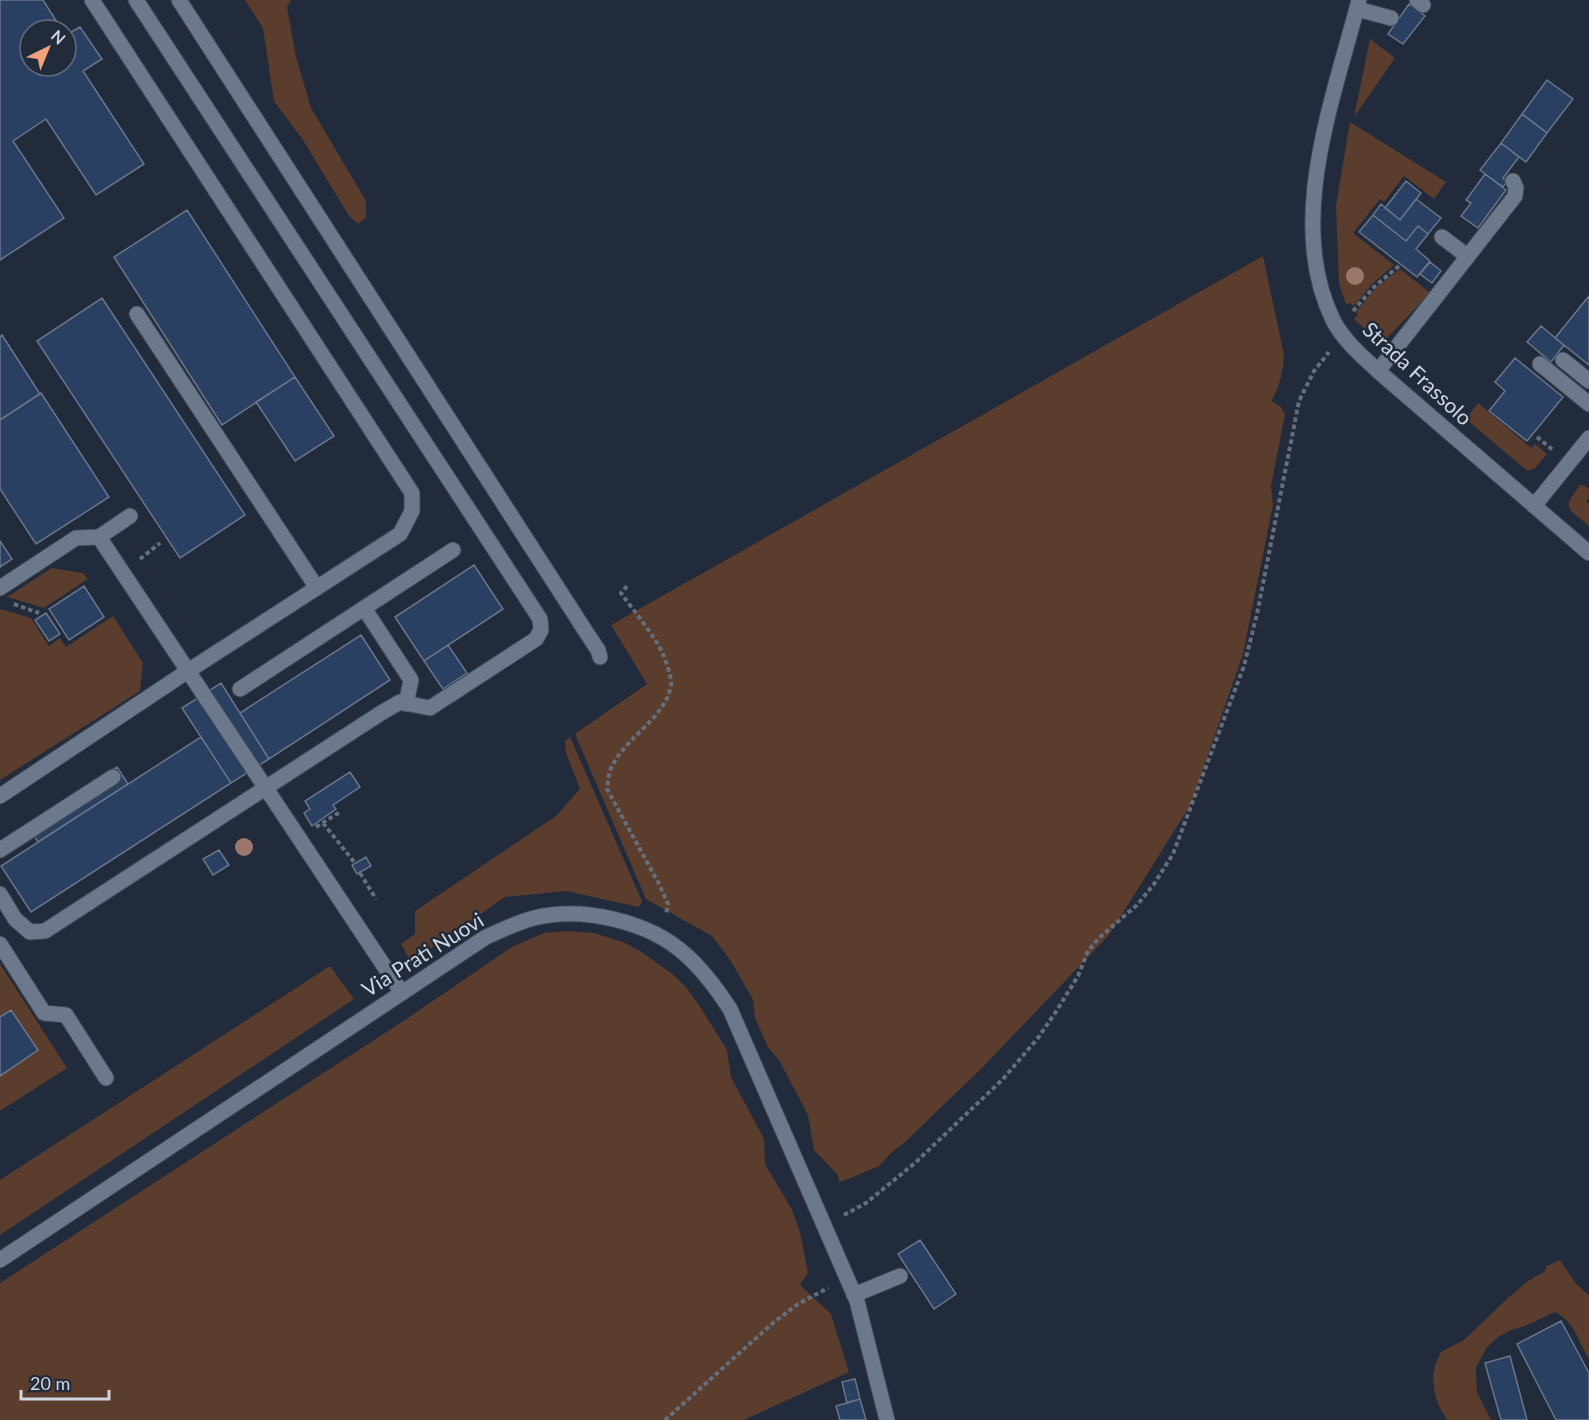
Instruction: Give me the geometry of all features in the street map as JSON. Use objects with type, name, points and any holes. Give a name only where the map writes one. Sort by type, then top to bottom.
[{"type":"street","points":[[0,796],[400,534],[412,511],[412,493],[92,0]]},
{"type":"street","points":[[0,894],[15,920],[30,932],[45,931],[381,713],[400,702],[430,708],[536,639],[541,630],[540,619],[136,0]]},
{"type":"street","points":[[179,0],[600,657]]},
{"type":"street","points":[[1358,4],[1391,18]]},
{"type":"street","name":"Strada Frassolo","points":[[1358,4],[1321,145],[1313,213],[1315,257],[1321,290],[1334,322],[1353,348],[1377,371],[1589,553]]},
{"type":"street","points":[[1377,371],[1515,196],[1516,189],[1513,181]]},
{"type":"street","points":[[1442,237],[1467,256]]},
{"type":"street","points":[[137,314],[316,588]]},
{"type":"street","points":[[1563,360],[1589,381]]},
{"type":"street","points":[[1540,364],[1589,404]]},
{"type":"street","points":[[1534,506],[1589,438]]},
{"type":"street","points":[[0,588],[76,538],[99,537],[130,516]]},
{"type":"street","points":[[99,537],[402,993]]},
{"type":"street","points":[[240,689],[453,550]]},
{"type":"street","points":[[364,608],[411,680],[406,704]]},
{"type":"street","points":[[0,850],[113,777]]},
{"type":"street","name":"Via Prati Nuovi","points":[[0,1260],[486,937],[533,918],[558,914],[591,914],[619,920],[659,936],[685,953],[705,974],[730,1009],[856,1298],[887,1420]]},
{"type":"street","points":[[0,944],[44,1013],[66,1015],[106,1078]]},
{"type":"street","points":[[856,1298],[900,1276]]},
{"type":"path","points":[[1334,322],[1356,309],[1375,286],[1399,266]]},
{"type":"path","points":[[824,1225],[866,1203],[891,1183],[1004,1079],[1057,1011],[1078,976],[1088,951],[1099,938],[1137,905],[1173,854],[1244,666],[1257,614],[1299,401],[1325,355],[1345,337]]},
{"type":"path","points":[[1537,437],[1554,451]]},
{"type":"path","points":[[627,586],[621,593],[663,653],[672,683],[667,698],[654,717],[615,760],[609,772],[607,789],[668,904],[659,936]]},
{"type":"path","points":[[10,602],[39,612]]},
{"type":"path","points":[[323,823],[355,863]]},
{"type":"path","points":[[360,873],[376,899]]},
{"type":"path","points":[[665,1420],[781,1317],[798,1304],[847,1278]]},
{"type":"shaded area","points":[[245,0],[291,0],[287,7],[296,57],[311,108],[366,201],[366,217],[358,224],[349,216],[303,140],[274,101],[263,28]]},
{"type":"shaded area","points":[[1370,39],[1395,58],[1354,117]]},
{"type":"shaded area","points":[[1350,122],[1446,182],[1434,199],[1404,176],[1384,202],[1380,199],[1353,233],[1394,265],[1352,306],[1351,303],[1346,304],[1339,284],[1336,206]]},
{"type":"shaded area","points":[[1263,256],[1284,355],[1277,390],[1271,401],[1280,406],[1285,414],[1271,486],[1273,505],[1243,654],[1191,804],[1109,935],[982,1068],[879,1166],[839,1182],[838,1175],[814,1150],[808,1115],[779,1060],[768,1047],[755,1018],[753,1000],[731,961],[712,936],[646,899],[575,734],[647,684],[611,625]]},
{"type":"shaded area","points":[[1400,269],[1429,294],[1384,341],[1370,334],[1354,319],[1358,315],[1356,312],[1377,287]]},
{"type":"shaded area","points":[[1478,403],[1531,448],[1535,444],[1547,454],[1535,468],[1528,471],[1525,469],[1466,419]]},
{"type":"shaded area","points":[[1581,484],[1589,489],[1589,498],[1586,502],[1589,504],[1589,526],[1569,507],[1571,498]]},
{"type":"shaded area","points":[[52,568],[83,573],[88,579],[44,608],[7,597]]},
{"type":"shaded area","points":[[0,609],[31,618],[49,646],[60,638],[66,647],[113,616],[143,663],[140,691],[0,780]]},
{"type":"shaded area","points":[[570,737],[642,901],[639,907],[566,891],[505,897],[411,962],[401,944],[415,934],[415,911],[556,816],[580,789],[566,753],[565,741]]},
{"type":"shaded area","points":[[568,931],[594,933],[623,942],[640,951],[686,987],[701,1008],[727,1050],[731,1077],[764,1139],[765,1164],[791,1208],[800,1232],[808,1273],[800,1285],[831,1314],[849,1372],[744,1420],[0,1420],[0,1283],[402,1022],[512,947],[544,933]]},
{"type":"shaded area","points":[[0,964],[67,1068],[0,1111]]},
{"type":"shaded area","points":[[330,966],[354,999],[0,1235],[0,1180]]},
{"type":"shaded area","points":[[1560,1260],[1576,1284],[1589,1295],[1589,1359],[1572,1327],[1555,1312],[1511,1330],[1498,1337],[1487,1347],[1476,1367],[1477,1392],[1491,1420],[1447,1420],[1435,1395],[1433,1377],[1441,1352],[1464,1340],[1528,1281],[1544,1272],[1547,1266]]},
{"type":"building","points":[[0,0],[43,0],[54,18],[18,18],[18,78],[78,78],[78,28],[80,27],[102,59],[83,71],[144,164],[96,195],[46,119],[13,141],[64,218],[0,260]]},
{"type":"building","points":[[1409,4],[1425,16],[1403,44],[1388,34]]},
{"type":"building","points":[[1547,80],[1573,99],[1547,133],[1522,114]]},
{"type":"building","points":[[1522,114],[1547,133],[1526,162],[1501,143]]},
{"type":"building","points":[[1501,143],[1519,157],[1503,178],[1507,181],[1503,187],[1480,170]]},
{"type":"building","points":[[1485,174],[1506,190],[1478,228],[1461,216],[1471,203],[1466,200]]},
{"type":"building","points":[[1406,181],[1421,193],[1400,220],[1385,208]]},
{"type":"building","points":[[1416,199],[1441,218],[1428,234],[1418,226],[1406,241],[1373,215],[1381,204],[1400,220]]},
{"type":"building","points":[[187,210],[295,377],[222,425],[114,257]]},
{"type":"building","points":[[1373,215],[1406,241],[1418,226],[1428,234],[1416,249],[1430,261],[1417,277],[1359,232]]},
{"type":"building","points":[[1430,262],[1441,271],[1432,283],[1420,274]]},
{"type":"building","points":[[1589,296],[1589,365],[1555,338]]},
{"type":"building","points":[[102,298],[245,515],[180,558],[37,341]]},
{"type":"building","points":[[1541,326],[1564,345],[1551,362],[1527,342]]},
{"type":"building","points":[[2,335],[40,394],[0,420],[0,337]]},
{"type":"building","points":[[1515,358],[1563,397],[1527,441],[1489,411],[1505,391],[1495,382]]},
{"type":"building","points":[[295,377],[334,436],[295,461],[256,402]]},
{"type":"building","points":[[41,393],[109,497],[36,544],[0,489],[0,420]]},
{"type":"building","points":[[0,541],[12,559],[0,567]]},
{"type":"building","points":[[474,565],[503,609],[424,661],[395,617]]},
{"type":"building","points":[[84,586],[104,617],[69,640],[49,609]]},
{"type":"building","points":[[46,613],[60,634],[49,641],[35,620]]},
{"type":"building","points":[[361,635],[390,680],[269,759],[240,713]]},
{"type":"building","points":[[448,645],[467,673],[443,689],[424,661]]},
{"type":"building","points":[[221,683],[269,759],[231,783],[182,708]]},
{"type":"building","points":[[201,737],[231,783],[31,912],[1,866]]},
{"type":"building","points":[[117,767],[128,784],[38,842],[27,825]]},
{"type":"building","points":[[350,772],[360,787],[333,805],[336,809],[312,826],[304,813],[310,809],[305,801]]},
{"type":"building","points":[[219,850],[229,865],[213,875],[203,859]]},
{"type":"building","points":[[366,857],[371,866],[357,874],[352,865]]},
{"type":"building","points":[[11,1010],[38,1050],[0,1076],[0,1017]]},
{"type":"building","points":[[920,1240],[956,1294],[934,1309],[898,1254]]},
{"type":"building","points":[[1561,1321],[1589,1373],[1589,1420],[1556,1420],[1517,1344]]},
{"type":"building","points":[[1510,1356],[1527,1420],[1501,1420],[1485,1363]]},
{"type":"building","points":[[855,1379],[860,1399],[847,1403],[842,1382]]},
{"type":"building","points":[[860,1399],[866,1420],[840,1420],[836,1406]]}]
